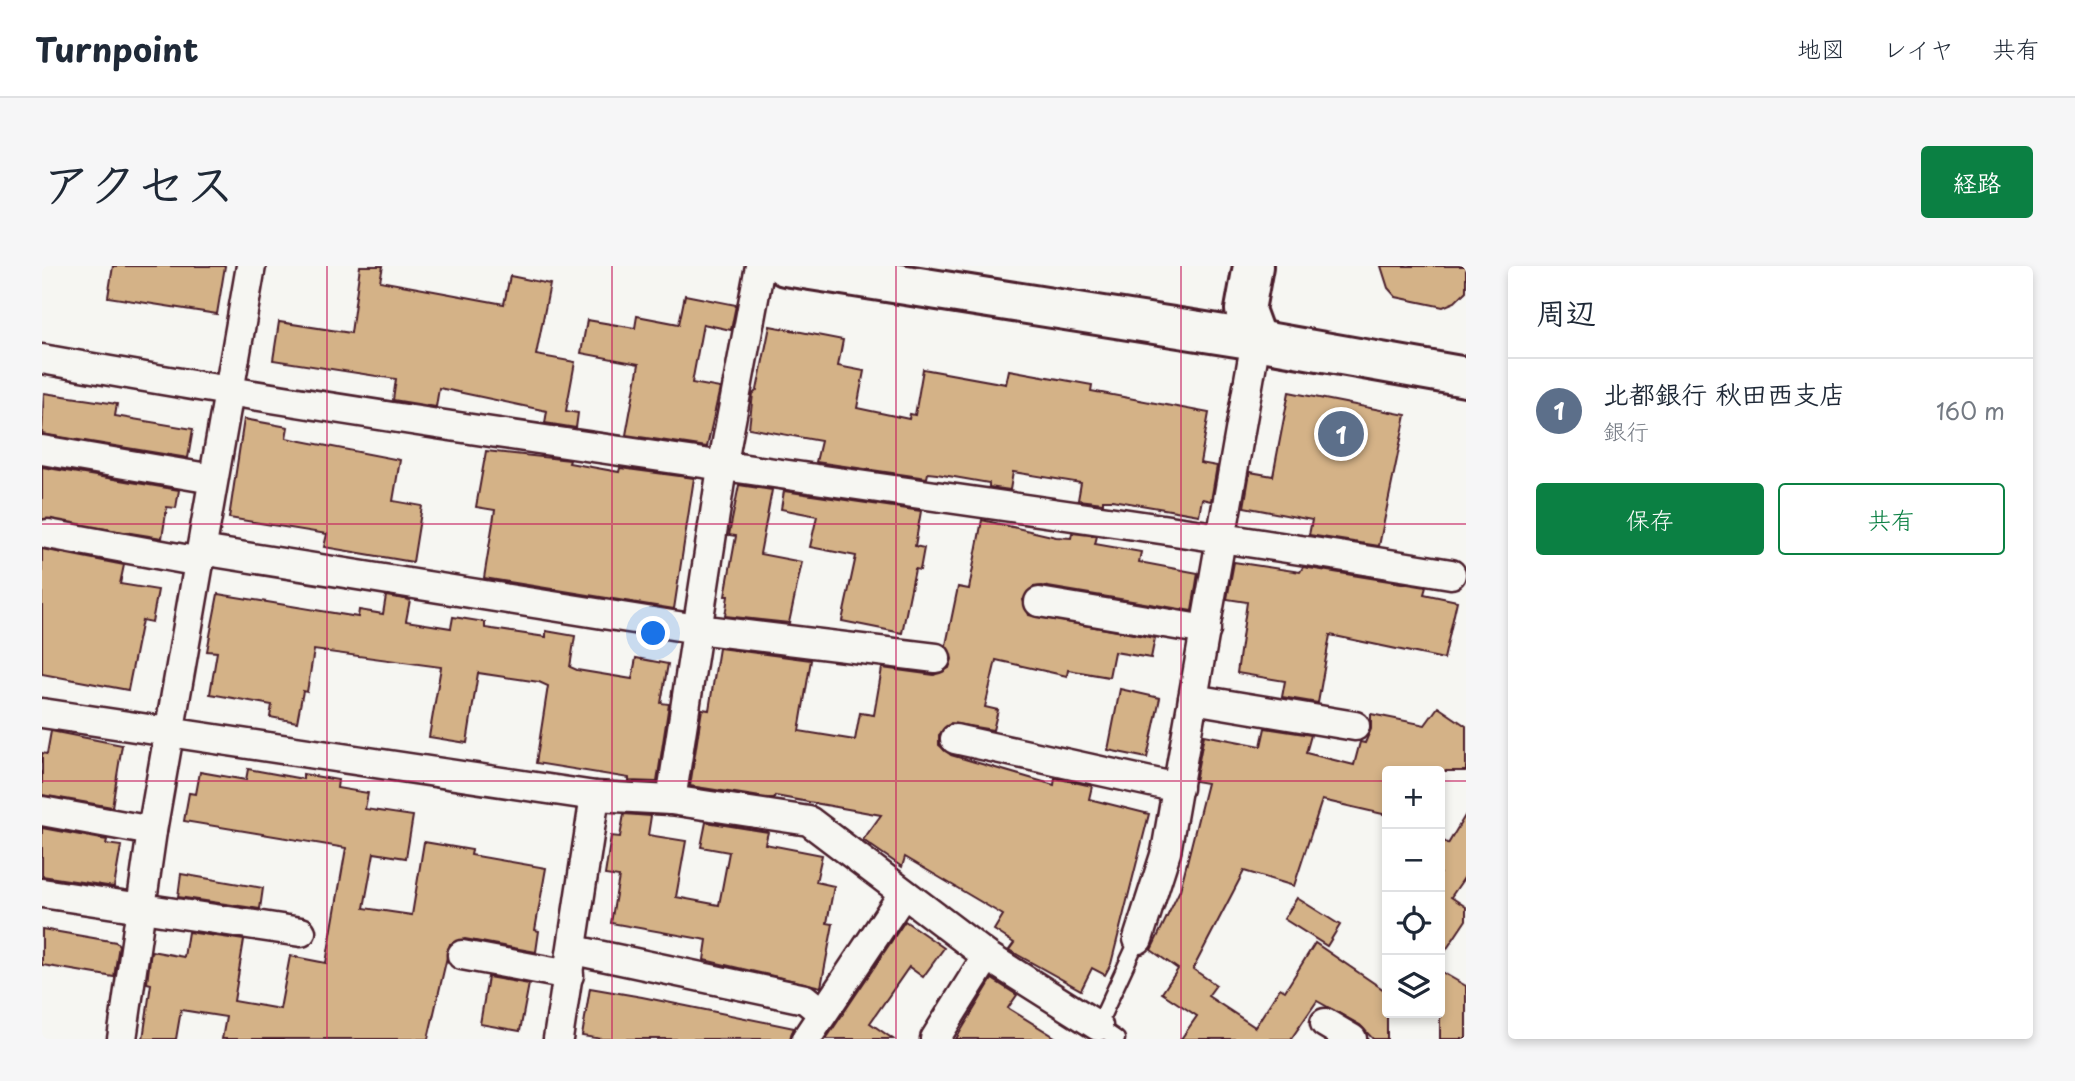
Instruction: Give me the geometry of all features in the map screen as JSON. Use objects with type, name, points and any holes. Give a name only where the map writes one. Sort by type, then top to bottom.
[{"type":"street","points":[[122,1039],[152,831],[251,266]]},
{"type":"street","points":[[671,800],[722,468],[760,266]]},
{"type":"street","points":[[785,266],[1256,340],[1466,377]]},
{"type":"street","points":[[1138,939],[1166,852],[1223,536],[1256,340],[1245,310],[1252,266]]},
{"type":"street","points":[[42,359],[229,393],[722,468],[1223,536],[1451,574]]},
{"type":"street","points":[[42,450],[213,479]]},
{"type":"street","points":[[48,534],[697,629],[936,658]]},
{"type":"street","points":[[1039,603],[1206,630]]},
{"type":"street","points":[[1194,699],[1355,726]]},
{"type":"street","points":[[42,713],[595,796],[671,800],[809,821],[987,956],[1107,1032]]},
{"type":"street","points":[[956,739],[1178,788]]},
{"type":"street","points":[[558,1039],[572,962],[595,796]]},
{"type":"street","points":[[42,811],[152,831]]},
{"type":"street","points":[[42,894],[301,932]]},
{"type":"street","points":[[806,1039],[821,1012],[903,894]]},
{"type":"street","points":[[462,955],[572,962],[805,999],[821,1012]]},
{"type":"street","points":[[935,1039],[987,956]]},
{"type":"street","points":[[1325,1023],[1352,1039]]},
{"type":"lane","points":[[1107,1032],[1138,939]]},
{"type":"building","points":[[113,266],[225,266],[217,314],[108,297]]},
{"type":"building","points":[[360,266],[383,266],[380,281],[504,304],[510,276],[550,284],[536,355],[575,362],[566,411],[578,413],[576,428],[545,423],[547,411],[439,388],[436,407],[393,400],[396,379],[273,360],[279,322],[351,333]]},
{"type":"building","points":[[1381,266],[1466,266],[1466,291],[1455,302],[1443,307],[1396,297],[1388,288]]},
{"type":"building","points":[[685,295],[736,305],[731,330],[703,324],[692,383],[720,388],[707,447],[626,435],[639,364],[581,353],[587,320],[635,328],[637,316],[679,324]]},
{"type":"building","points":[[770,326],[843,340],[838,366],[864,371],[857,408],[909,419],[910,414],[915,415],[923,369],[1006,384],[1009,370],[1092,385],[1091,391],[1209,413],[1200,463],[1217,466],[1211,501],[1202,499],[1199,515],[1112,500],[1103,500],[1103,503],[1078,500],[1081,483],[1013,472],[1010,490],[989,487],[989,483],[937,474],[928,473],[927,478],[816,462],[821,441],[749,428],[753,394],[757,390]]},
{"type":"building","points":[[1289,392],[1406,415],[1379,546],[1309,535],[1312,520],[1244,507],[1250,472],[1273,476]]},
{"type":"building","points":[[44,393],[117,404],[115,416],[193,429],[188,458],[42,434]]},
{"type":"building","points":[[244,419],[288,427],[286,438],[400,460],[393,501],[422,506],[413,562],[324,547],[327,534],[229,518]]},
{"type":"building","points":[[486,451],[570,460],[569,463],[619,472],[620,468],[694,478],[674,609],[484,578],[495,510],[476,507]]},
{"type":"building","points":[[42,467],[179,490],[176,508],[167,507],[162,538],[42,519]]},
{"type":"building","points":[[739,485],[772,490],[760,554],[802,562],[789,623],[725,616],[728,596],[725,596],[736,536],[729,535]]},
{"type":"building","points":[[784,491],[921,511],[915,546],[924,548],[920,570],[915,569],[902,633],[842,621],[856,556],[810,547],[817,516],[781,509]]},
{"type":"building","points":[[982,520],[1056,537],[1071,538],[1072,533],[1097,536],[1095,544],[1141,552],[1139,562],[1198,573],[1192,611],[1042,586],[1033,587],[1023,600],[1029,615],[1155,638],[1151,658],[1114,652],[1109,677],[1068,670],[1067,676],[996,660],[985,707],[998,710],[993,730],[951,723],[939,735],[939,745],[951,755],[1054,785],[1055,778],[1092,786],[1089,799],[1149,814],[1111,964],[1105,975],[1092,968],[1081,990],[1009,950],[1014,943],[994,930],[1003,915],[905,857],[902,867],[863,840],[881,815],[775,796],[774,799],[690,786],[702,709],[709,710],[719,648],[811,660],[799,731],[855,740],[860,713],[874,715],[882,668],[934,675],[949,668],[952,659],[946,645],[958,587],[969,589]]},
{"type":"building","points":[[42,549],[124,565],[120,584],[158,590],[152,622],[142,620],[128,690],[42,674]]},
{"type":"building","points":[[1234,562],[1300,572],[1303,567],[1426,587],[1424,594],[1457,601],[1444,659],[1330,635],[1318,703],[1282,697],[1285,681],[1237,673],[1247,602],[1227,599]]},
{"type":"building","points":[[218,594],[358,617],[359,610],[383,614],[386,596],[410,600],[406,621],[451,628],[453,617],[485,622],[485,628],[546,637],[546,631],[575,636],[570,667],[577,670],[632,679],[636,658],[668,664],[661,703],[669,704],[657,782],[629,781],[629,778],[536,763],[548,686],[539,682],[478,673],[467,743],[429,737],[441,667],[314,650],[307,692],[303,691],[297,722],[270,717],[272,705],[210,694],[217,652],[207,651]]},
{"type":"building","points":[[1120,689],[1160,698],[1147,758],[1108,750]]},
{"type":"building","points":[[1438,707],[1466,726],[1466,771],[1445,771],[1445,766],[1382,766],[1382,814],[1322,800],[1294,886],[1244,871],[1193,969],[1216,985],[1208,996],[1255,1027],[1280,988],[1285,991],[1315,943],[1382,989],[1382,1018],[1387,1018],[1387,1039],[1373,1039],[1360,1025],[1317,1001],[1291,1039],[1181,1039],[1197,1016],[1162,993],[1178,969],[1151,950],[1180,890],[1207,783],[1195,781],[1204,735],[1261,746],[1265,728],[1311,735],[1306,753],[1354,765],[1360,742],[1365,743],[1371,729],[1371,714],[1425,725]]},
{"type":"building","points":[[51,731],[122,745],[112,807],[42,795],[42,753],[47,754]]},
{"type":"building","points":[[248,769],[303,779],[303,774],[338,780],[337,788],[368,793],[365,809],[413,816],[406,858],[374,853],[364,908],[412,915],[424,842],[472,850],[471,855],[546,868],[535,930],[539,931],[536,952],[465,939],[450,944],[428,1039],[222,1039],[226,1017],[181,1010],[176,1039],[143,1039],[151,984],[147,983],[151,951],[184,957],[188,932],[244,940],[234,1001],[280,1009],[290,956],[326,963],[346,848],[184,821],[189,793],[196,794],[200,772],[246,780]]},
{"type":"building","points":[[624,814],[651,816],[648,835],[686,841],[676,897],[719,905],[729,852],[701,847],[706,822],[768,832],[765,844],[822,855],[816,882],[834,886],[827,923],[833,924],[821,987],[704,960],[707,940],[611,923],[619,877],[605,875],[611,836],[620,837]]},
{"type":"building","points":[[1466,814],[1466,875],[1451,897],[1466,907],[1466,920],[1445,952],[1445,842],[1448,844]]},
{"type":"building","points":[[42,828],[107,840],[106,844],[121,846],[114,887],[42,876]]},
{"type":"building","points":[[181,874],[263,888],[260,909],[178,897]]},
{"type":"building","points":[[1297,898],[1340,925],[1327,946],[1284,919]]},
{"type":"building","points":[[905,921],[944,948],[923,977],[909,967],[870,1023],[893,1039],[826,1039]]},
{"type":"building","points":[[42,929],[116,942],[119,945],[114,977],[42,965]]},
{"type":"building","points":[[1445,974],[1466,986],[1466,1039],[1440,1039],[1440,1018],[1445,1018]]},
{"type":"building","points":[[488,977],[529,984],[520,1031],[480,1024]]},
{"type":"building","points":[[992,979],[1017,995],[1008,1008],[1058,1039],[956,1039]]},
{"type":"building","points":[[590,988],[794,1028],[790,1039],[602,1039],[582,1036]]},
{"type":"place","name":"北都銀行 秋田西支店","points":[[1341,434]]}]
